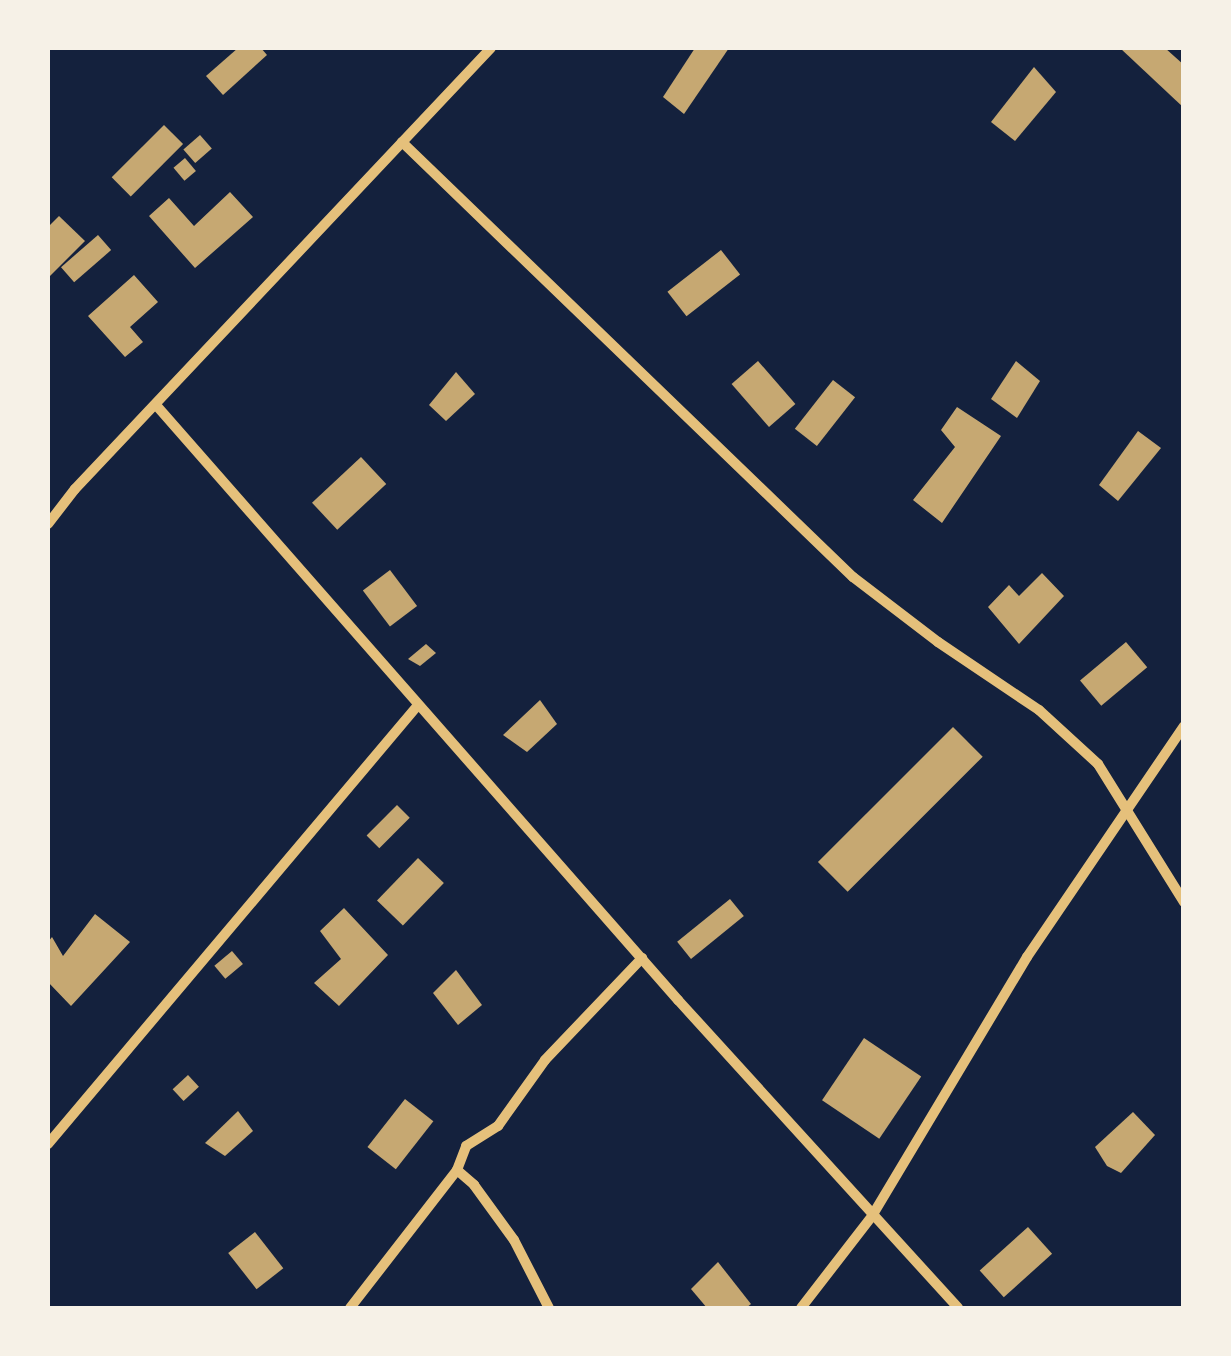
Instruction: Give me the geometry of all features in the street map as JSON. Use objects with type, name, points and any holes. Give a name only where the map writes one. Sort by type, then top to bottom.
[{"type":"street","points":[[48,524],[491,48]]},
{"type":"street","points":[[402,142],[853,576],[938,642],[1039,710],[1098,764],[1184,902]]},
{"type":"street","points":[[156,405],[642,958],[958,1308]]},
{"type":"street","points":[[48,1144],[418,705]]},
{"type":"street","points":[[801,1308],[872,1216],[1027,956],[1184,726]]},
{"type":"street","points":[[350,1308],[457,1170],[466,1146],[498,1126],[545,1060],[642,958]]},
{"type":"street","points":[[457,1170],[514,1240],[549,1308]]},
{"type":"building","points":[[238,48],[261,48],[267,55],[223,95],[206,76]]},
{"type":"building","points":[[695,48],[729,48],[684,114],[663,97]]},
{"type":"building","points":[[1120,48],[1165,48],[1184,65],[1184,108]]},
{"type":"building","points":[[1034,67],[1056,92],[1015,141],[991,122]]},
{"type":"building","points":[[164,125],[183,144],[131,196],[112,177]]},
{"type":"building","points":[[200,135],[212,149],[195,163],[183,149]]},
{"type":"building","points":[[185,158],[196,171],[184,181],[174,168]]},
{"type":"building","points":[[230,192],[253,217],[195,268],[149,216],[169,198],[194,226]]},
{"type":"building","points":[[59,216],[85,241],[48,278],[48,227]]},
{"type":"building","points":[[98,235],[111,250],[74,282],[61,267]]},
{"type":"building","points":[[721,250],[740,274],[687,316],[667,292]]},
{"type":"building","points":[[134,275],[158,302],[130,327],[143,342],[125,357],[88,316]]},
{"type":"building","points":[[758,361],[795,404],[769,427],[732,384]]},
{"type":"building","points":[[1016,361],[1040,381],[1017,418],[991,399]]},
{"type":"building","points":[[456,372],[475,394],[446,421],[429,405]]},
{"type":"building","points":[[833,380],[855,397],[817,446],[795,429]]},
{"type":"building","points":[[957,407],[1001,436],[942,523],[913,500],[955,447],[941,430]]},
{"type":"building","points":[[1138,431],[1161,448],[1118,501],[1099,485]]},
{"type":"building","points":[[361,457],[386,484],[337,530],[312,503]]},
{"type":"building","points":[[390,570],[417,606],[390,626],[363,590]]},
{"type":"building","points":[[1042,573],[1064,596],[1019,644],[988,607],[1009,585],[1019,596]]},
{"type":"building","points":[[1126,642],[1147,667],[1101,706],[1080,681]]},
{"type":"building","points":[[426,644],[436,653],[420,666],[408,659]]},
{"type":"building","points":[[540,700],[557,724],[527,752],[503,735]]},
{"type":"building","points":[[953,727],[983,757],[848,892],[818,862]]},
{"type":"building","points":[[397,805],[410,818],[379,848],[367,835]]},
{"type":"building","points":[[418,858],[444,883],[403,925],[377,900]]},
{"type":"building","points":[[730,899],[744,916],[691,959],[677,942]]},
{"type":"building","points":[[344,908],[388,955],[339,1006],[314,983],[341,959],[320,931]]},
{"type":"building","points":[[95,914],[130,942],[71,1006],[48,982],[48,942],[52,937],[63,956]]},
{"type":"building","points":[[232,951],[243,964],[225,979],[214,966]]},
{"type":"building","points":[[456,970],[482,1005],[458,1025],[433,993]]},
{"type":"building","points":[[864,1038],[921,1077],[879,1139],[822,1100]]},
{"type":"building","points":[[188,1075],[199,1087],[184,1101],[173,1089]]},
{"type":"building","points":[[405,1099],[433,1121],[396,1169],[367,1147]]},
{"type":"building","points":[[238,1111],[253,1131],[225,1156],[205,1143]]},
{"type":"building","points":[[1133,1112],[1155,1135],[1121,1173],[1107,1166],[1095,1147]]},
{"type":"building","points":[[1028,1227],[1052,1254],[1004,1297],[980,1270]]},
{"type":"building","points":[[255,1232],[283,1268],[257,1289],[228,1253]]},
{"type":"building","points":[[718,1262],[751,1304],[746,1308],[707,1308],[691,1289]]}]
